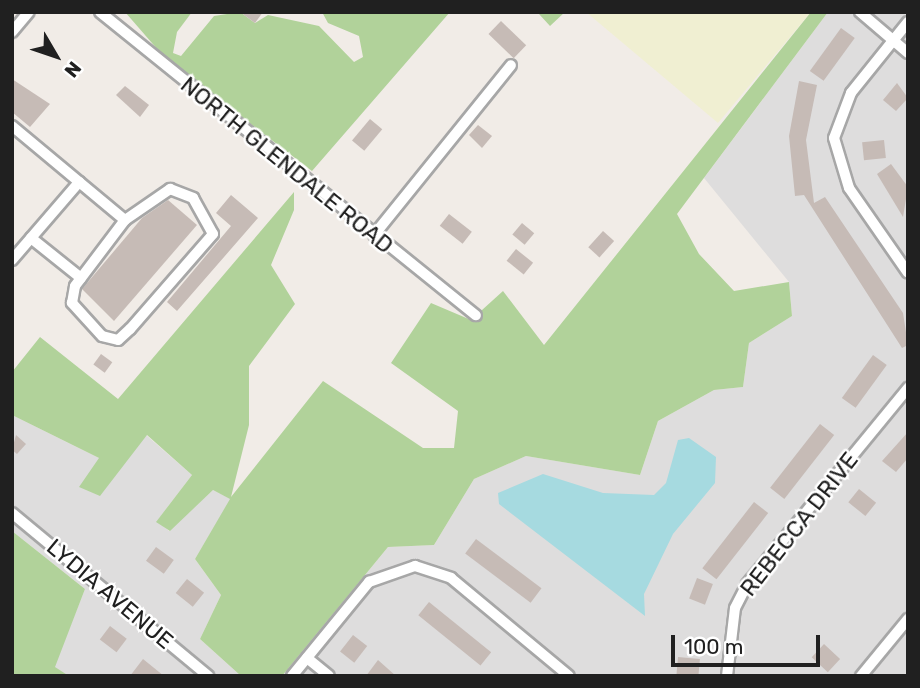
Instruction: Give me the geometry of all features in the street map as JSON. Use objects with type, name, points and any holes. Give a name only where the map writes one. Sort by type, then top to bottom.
[{"type":"street","points":[[12,32],[29,12]]},
{"type":"street","name":"NORTH GLENDALE ROAD","points":[[100,12],[476,315]]},
{"type":"street","points":[[860,12],[908,53]]},
{"type":"street","points":[[908,22],[838,114],[837,165],[908,273]]},
{"type":"street","points":[[374,235],[511,65]]},
{"type":"street","points":[[12,126],[125,220]]},
{"type":"street","points":[[12,260],[79,182]]},
{"type":"street","points":[[170,189],[193,198],[213,234],[118,340],[102,336],[72,303],[81,278],[125,220],[150,197],[170,189]]},
{"type":"street","points":[[31,238],[81,278]]},
{"type":"street","name":"REBECCA DRIVE","points":[[727,676],[735,608],[747,584],[908,388]]},
{"type":"street","name":"LYDIA AVENUE","points":[[12,513],[208,676]]},
{"type":"street","points":[[292,676],[369,582],[415,566],[451,578],[569,676]]},
{"type":"street","points":[[862,676],[908,619]]},
{"type":"street","points":[[307,658],[329,676]]},
{"type":"shaded area","points":[[828,12],[908,12],[908,676],[282,676],[388,547],[434,545],[474,479],[526,456],[640,475],[658,421],[714,390],[743,387],[749,343],[792,316],[789,282],[704,178]]},
{"type":"shaded area","points":[[12,415],[99,458],[146,435],[192,475],[157,521],[169,531],[213,490],[231,499],[195,559],[221,595],[200,639],[241,676],[69,676],[54,667],[85,589],[12,531]]},
{"type":"green space","points":[[125,12],[192,12],[177,32],[173,53],[181,56],[214,16],[240,12],[255,23],[268,15],[319,26],[354,62],[363,57],[359,36],[328,23],[322,12],[450,12],[312,171],[165,58]]},
{"type":"green space","points":[[522,12],[565,12],[550,26],[539,14]]},
{"type":"green space","points":[[586,12],[811,12],[718,123]]},
{"type":"green space","points":[[811,12],[828,12],[677,214],[699,254],[734,291],[789,282],[792,316],[749,343],[743,387],[714,390],[658,421],[640,475],[526,456],[474,479],[434,545],[388,547],[282,676],[241,676],[200,639],[221,595],[195,559],[230,499],[213,490],[170,531],[156,522],[192,475],[147,435],[100,496],[79,487],[99,458],[12,415],[12,372],[40,337],[118,399],[294,192],[294,210],[271,265],[295,304],[249,366],[249,425],[231,497],[323,381],[423,448],[454,448],[458,411],[391,363],[431,303],[471,320],[503,291],[544,345]]},
{"type":"green space","points":[[12,531],[85,589],[55,667],[69,676],[12,676]]},
{"type":"water","points":[[689,438],[716,457],[715,483],[673,534],[644,594],[645,616],[499,504],[498,493],[543,474],[603,493],[654,495],[666,483],[678,440]]},
{"type":"building","points":[[240,12],[263,12],[255,23]]},
{"type":"building","points":[[501,21],[526,45],[514,58],[488,34]]},
{"type":"building","points":[[841,28],[855,38],[824,81],[810,71]]},
{"type":"building","points":[[12,79],[50,104],[30,127],[12,112]]},
{"type":"building","points":[[799,81],[817,85],[806,140],[814,203],[825,197],[903,313],[908,345],[902,348],[804,195],[795,196],[789,136]]},
{"type":"building","points":[[897,83],[908,98],[896,111],[883,100]]},
{"type":"building","points":[[125,86],[149,105],[140,117],[116,95]]},
{"type":"building","points":[[370,119],[382,129],[364,151],[352,140]]},
{"type":"building","points":[[478,125],[492,136],[482,148],[469,135]]},
{"type":"building","points":[[884,140],[886,158],[864,160],[862,142]]},
{"type":"building","points":[[891,164],[908,187],[903,217],[877,174]]},
{"type":"building","points":[[231,195],[258,218],[177,311],[167,302],[231,226],[216,213]]},
{"type":"building","points":[[168,200],[197,225],[114,321],[82,289],[142,218]]},
{"type":"building","points":[[449,214],[472,232],[463,244],[440,226]]},
{"type":"building","points":[[522,223],[534,233],[525,245],[512,234]]},
{"type":"building","points":[[603,231],[614,241],[599,257],[588,247]]},
{"type":"building","points":[[516,249],[533,263],[524,275],[507,261]]},
{"type":"building","points":[[101,354],[112,362],[105,373],[93,365]]},
{"type":"building","points":[[873,355],[887,365],[856,408],[842,398]]},
{"type":"building","points":[[820,424],[834,435],[784,499],[770,488]]},
{"type":"building","points":[[908,432],[908,458],[896,472],[882,461]]},
{"type":"building","points":[[16,435],[26,444],[17,454],[12,450]]},
{"type":"building","points":[[859,489],[876,503],[865,516],[848,502]]},
{"type":"building","points":[[754,502],[768,513],[716,579],[702,568]]},
{"type":"building","points":[[476,539],[541,588],[531,603],[465,553]]},
{"type":"building","points":[[156,547],[174,560],[164,574],[146,561]]},
{"type":"building","points":[[697,578],[713,584],[705,605],[689,599]]},
{"type":"building","points":[[187,579],[204,593],[193,607],[176,593]]},
{"type":"building","points":[[429,602],[491,652],[480,666],[418,615]]},
{"type":"building","points":[[110,626],[127,639],[117,652],[100,640]]},
{"type":"building","points":[[353,635],[367,646],[354,663],[340,652]]},
{"type":"building","points":[[824,644],[840,659],[828,672],[812,657]]},
{"type":"building","points":[[678,657],[700,659],[698,676],[677,674]]},
{"type":"building","points":[[143,659],[164,676],[130,676]]},
{"type":"building","points":[[378,660],[396,676],[366,676]]}]
